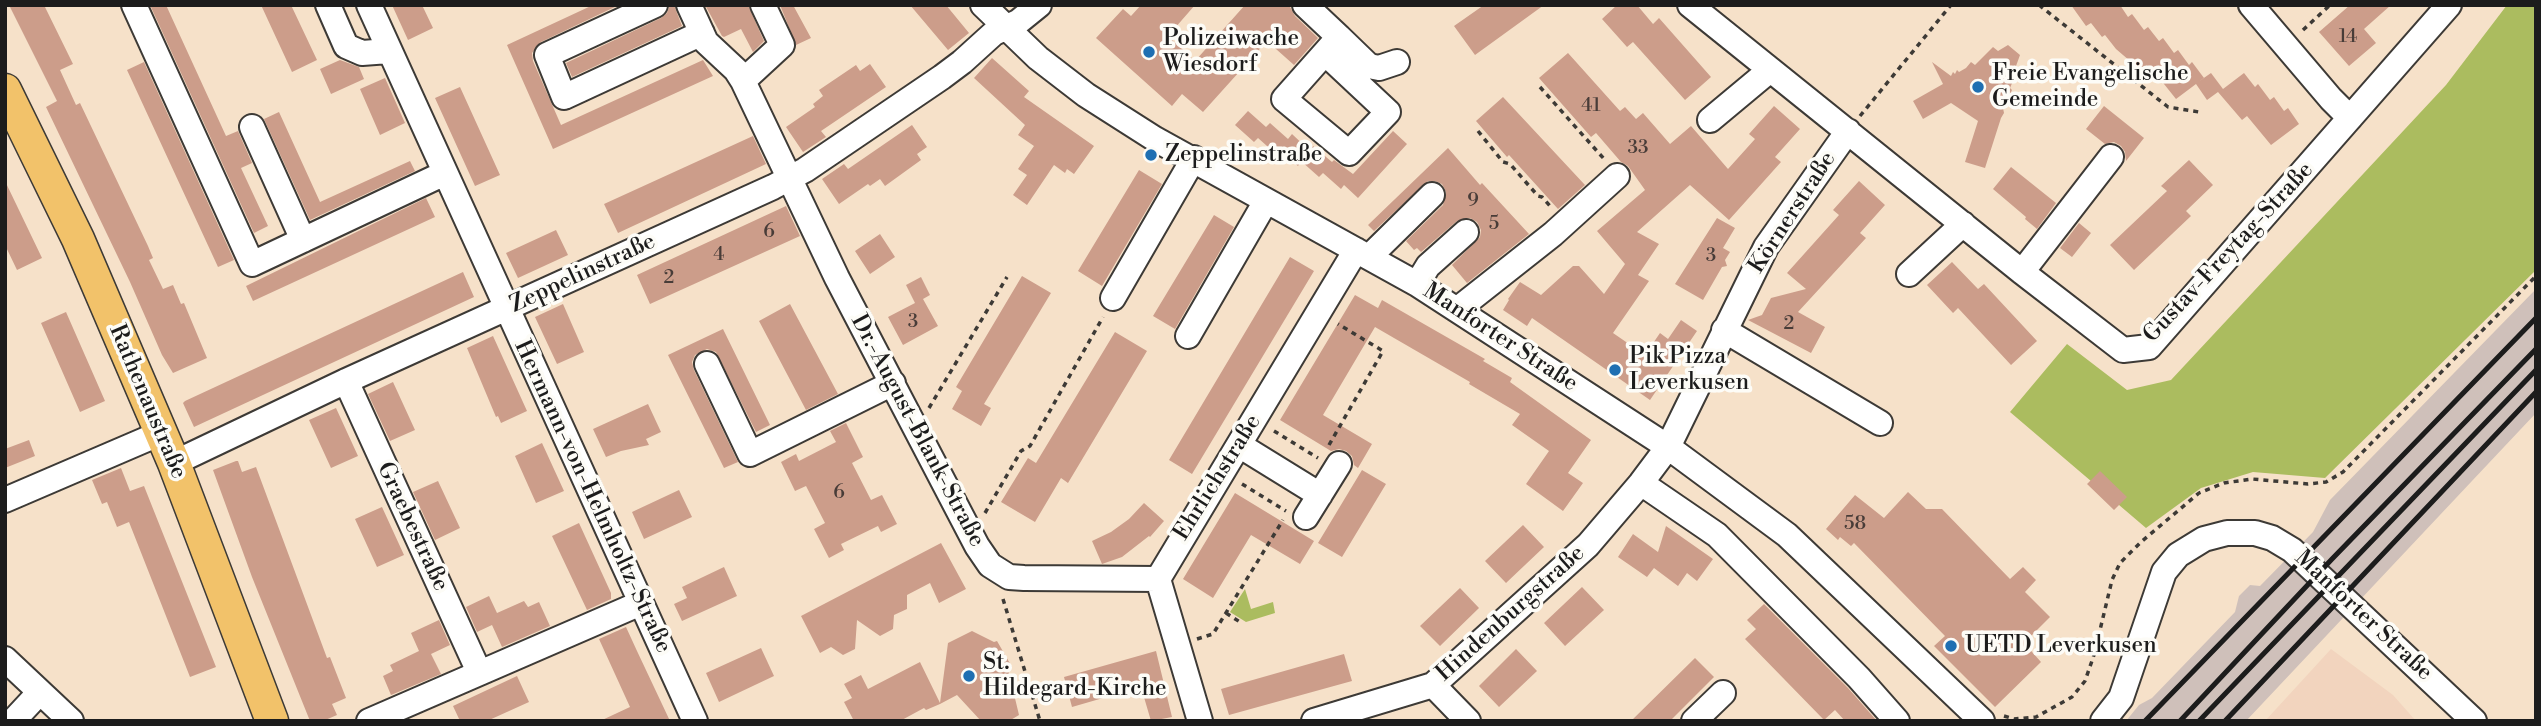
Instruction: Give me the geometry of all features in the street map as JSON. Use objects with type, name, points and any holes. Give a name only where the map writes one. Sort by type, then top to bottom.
[{"type":"main road","name":"Rathenaustraße","points":[[5,90],[78,239],[174,463],[272,721]]},
{"type":"street","points":[[134,5],[252,264],[445,173]]},
{"type":"street","points":[[328,5],[346,46],[362,53],[389,51]]},
{"type":"street","name":"Hermann-von-Helmholtz-Straße","points":[[369,5],[695,721]]},
{"type":"street","points":[[655,5],[547,55],[564,97],[702,33]]},
{"type":"street","name":"Dr.-August-Blank-Straße","points":[[690,5],[706,42],[736,70],[761,114],[837,278],[972,536],[990,565],[1009,577],[1158,579]]},
{"type":"street","points":[[743,81],[782,46],[763,5]]},
{"type":"street","name":"Manforter Straße","points":[[983,5],[1038,58],[1073,86],[1156,139],[1417,284],[1668,447],[1787,535],[1982,721]]},
{"type":"street","name":"Zeppelinstraße","points":[[174,463],[789,178],[942,77],[994,33],[1018,22],[1039,5]]},
{"type":"street","points":[[1305,5],[1332,45],[1369,66],[1379,68],[1396,62]]},
{"type":"street","name":"Gustav-Freytag-Straße","points":[[1690,5],[2123,350],[2149,347],[2449,5]]},
{"type":"street","points":[[2251,5],[2350,118]]},
{"type":"street","points":[[1710,120],[1770,70]]},
{"type":"street","points":[[251,127],[303,240]]},
{"type":"street","name":"Körnerstraße","points":[[1668,447],[1766,247],[1848,131]]},
{"type":"street","points":[[2022,272],[2111,157]]},
{"type":"street","points":[[1113,298],[1194,158]]},
{"type":"street","points":[[1458,309],[1565,223],[1617,176]]},
{"type":"street","name":"Ehrlichstraße","points":[[1158,579],[1319,313],[1363,254],[1432,195]]},
{"type":"street","points":[[1188,336],[1266,201]]},
{"type":"street","points":[[1909,274],[1963,224]]},
{"type":"street","points":[[1417,284],[1428,266],[1466,232]]},
{"type":"street","points":[[1724,330],[1880,423]]},
{"type":"street","points":[[706,364],[750,454],[893,383]]},
{"type":"street","name":"Graebestraße","points":[[346,382],[479,672]]},
{"type":"street","points":[[5,500],[161,433]]},
{"type":"street","points":[[1239,445],[1312,490]]},
{"type":"street","name":"Hindenburgstraße","points":[[1314,721],[1433,685],[1588,545],[1668,447]]},
{"type":"street","points":[[1297,515],[1333,456]]},
{"type":"street","points":[[1641,483],[1717,535],[1897,721]]},
{"type":"street","name":"Manforter Straße","points":[[2103,721],[2121,698],[2164,572],[2178,555],[2204,539],[2227,533],[2255,533],[2272,538],[2292,550],[2474,721]]},
{"type":"street","points":[[1158,579],[1200,721]]},
{"type":"street","points":[[369,721],[640,603]]},
{"type":"street","points":[[5,659],[71,721]]},
{"type":"street","points":[[1433,685],[1468,721]]},
{"type":"street","points":[[13,721],[40,692]]},
{"type":"street","points":[[1694,721],[1723,693]]},
{"type":"path","points":[[1848,131],[1951,5]]},
{"type":"path","points":[[2039,5],[2168,107],[2199,112]]},
{"type":"path","points":[[2286,46],[2330,5]]},
{"type":"path","points":[[1540,87],[1589,143],[1593,144],[1617,176]]},
{"type":"path","points":[[1478,131],[1503,162],[1510,164],[1565,223]]},
{"type":"path","points":[[2014,719],[2036,717],[2058,706],[2072,697],[2085,681],[2112,580],[2120,563],[2141,542],[2199,493],[2224,483],[2252,479],[2308,484],[2326,482],[2343,472],[2536,276]]},
{"type":"path","points":[[912,419],[926,412],[1007,277]]},
{"type":"path","points":[[972,536],[1021,452],[1030,446],[1113,298]]},
{"type":"path","points":[[1319,313],[1383,351],[1333,456]]},
{"type":"path","points":[[1179,644],[1213,634],[1312,490],[1320,459],[1255,419]]},
{"type":"path","points":[[1223,472],[1297,515]]},
{"type":"path","points":[[998,572],[997,584],[1040,721]]},
{"type":"path","points":[[1226,613],[1240,622]]},
{"type":"shaded area","points":[[2536,289],[2536,413],[2246,721],[2126,721],[2139,705],[2152,698],[2235,612],[2239,596],[2250,585],[2260,586],[2313,532],[2330,500]]},
{"type":"shaded area","points":[[2331,649],[2393,695],[2416,721],[2265,721]]},
{"type":"green space","points":[[2507,5],[2536,5],[2536,270],[2325,478],[2253,472],[2201,488],[2146,528],[2010,412],[2067,344],[2127,390],[2171,380],[2446,85]]},
{"type":"green space","points":[[1245,589],[1251,609],[1273,602],[1275,613],[1246,622],[1230,612]]},
{"type":"building","points":[[9,5],[44,5],[73,64],[60,70],[76,105],[80,103],[148,246],[153,258],[149,260],[163,289],[173,285],[181,304],[184,303],[207,358],[173,373],[162,355],[46,107],[57,101]]},
{"type":"building","points":[[150,5],[166,5],[226,136],[238,131],[252,163],[241,168],[268,226],[254,233]]},
{"type":"building","points":[[261,5],[291,5],[317,60],[292,72]]},
{"type":"building","points":[[392,5],[422,5],[433,28],[408,40]]},
{"type":"building","points":[[593,5],[619,5],[541,42],[532,53],[561,125],[703,60],[713,76],[553,149],[507,45]]},
{"type":"building","points":[[670,5],[674,5],[682,26],[572,77],[566,63],[661,18]]},
{"type":"building","points":[[705,5],[748,5],[764,41],[753,52],[741,29],[722,36]]},
{"type":"building","points":[[780,5],[793,5],[811,38],[796,45]]},
{"type":"building","points":[[910,5],[946,5],[969,33],[948,50]]},
{"type":"building","name":"Polizeiwache Wiesdorf","points":[[1141,5],[1195,5],[1168,36],[1195,61],[1245,5],[1289,5],[1295,16],[1318,38],[1294,65],[1267,41],[1203,112],[1182,94],[1172,106],[1096,38],[1123,9],[1131,16]]},
{"type":"building","points":[[1484,5],[1544,5],[1475,55],[1454,26]]},
{"type":"building","points":[[1617,5],[1637,5],[1653,24],[1659,18],[1711,77],[1685,100],[1633,42],[1627,47],[1602,19]]},
{"type":"building","points":[[2071,5],[2120,5],[2128,17],[2132,14],[2144,30],[2148,27],[2159,41],[2163,38],[2174,53],[2178,50],[2189,65],[2192,62],[2204,78],[2211,73],[2223,89],[2244,73],[2255,87],[2258,84],[2270,100],[2274,97],[2284,111],[2288,108],[2299,124],[2271,145],[2247,116],[2242,120],[2218,92],[2207,100],[2196,84],[2176,99],[2152,69],[2146,74],[2139,65],[2137,67],[2116,49],[2105,35],[2102,37],[2091,23],[2086,26]]},
{"type":"building","points":[[2350,5],[2391,5],[2364,29],[2376,43],[2349,66],[2319,32]]},
{"type":"building","name":"Freie Evangelische Gemeinde","points":[[2008,45],[2020,55],[2016,66],[2020,69],[2010,88],[2012,90],[2003,108],[2004,113],[1985,168],[1965,162],[1978,121],[1951,103],[1923,119],[1913,101],[1943,84],[1932,62],[1951,76],[1953,72],[1959,72],[1971,62],[1975,65],[1993,47],[1998,51]]},
{"type":"building","points":[[1568,53],[1620,111],[1625,107],[1636,119],[1643,113],[1670,144],[1691,126],[1728,169],[1755,139],[1749,134],[1774,106],[1800,129],[1775,157],[1781,162],[1729,220],[1690,185],[1637,232],[1659,244],[1638,275],[1649,281],[1613,333],[1645,355],[1660,333],[1668,339],[1681,320],[1697,331],[1650,400],[1532,318],[1527,326],[1503,310],[1520,282],[1541,295],[1573,266],[1579,266],[1604,294],[1625,264],[1597,231],[1645,190],[1628,166],[1621,162],[1596,133],[1591,137],[1539,78]]},
{"type":"building","points":[[992,58],[1029,91],[1024,97],[1094,146],[1074,174],[1067,169],[1065,173],[1054,165],[1027,205],[1013,195],[1027,175],[1018,169],[1034,146],[1018,135],[1025,125],[974,78]]},
{"type":"building","points":[[340,60],[359,67],[364,79],[331,94],[320,69]]},
{"type":"building","points":[[144,62],[234,260],[218,267],[127,70]]},
{"type":"building","points":[[870,64],[886,87],[821,131],[826,137],[803,152],[786,127],[815,107],[813,104],[823,96],[819,90],[856,65],[860,71]]},
{"type":"building","points":[[385,78],[405,123],[380,135],[360,89]]},
{"type":"building","points":[[460,87],[500,175],[475,186],[435,98]]},
{"type":"building","points":[[1503,97],[1585,185],[1558,209],[1476,121]]},
{"type":"building","points":[[2104,106],[2144,138],[2126,161],[2121,146],[2114,142],[2105,144],[2086,129]]},
{"type":"building","points":[[1248,111],[1266,127],[1270,123],[1288,139],[1292,134],[1310,151],[1313,146],[1332,162],[1334,160],[1353,174],[1393,131],[1407,144],[1358,198],[1344,185],[1341,189],[1323,173],[1319,177],[1301,161],[1298,166],[1280,149],[1276,154],[1258,138],[1254,142],[1235,125]]},
{"type":"building","points":[[279,112],[320,202],[410,161],[415,171],[310,220],[264,119]]},
{"type":"building","points":[[912,125],[927,147],[917,154],[921,160],[885,186],[880,179],[839,204],[822,179],[844,164],[848,169]]},
{"type":"building","points":[[753,136],[766,164],[618,233],[604,204]]},
{"type":"building","points":[[1448,148],[1529,234],[1467,283],[1452,265],[1480,237],[1481,230],[1477,222],[1470,218],[1457,221],[1421,252],[1417,248],[1414,250],[1406,241],[1443,205],[1446,192],[1442,184],[1428,181],[1374,231],[1368,225]]},
{"type":"building","points":[[2189,160],[2213,185],[2186,211],[2191,216],[2134,270],[2110,245],[2167,191],[2161,186]]},
{"type":"building","points":[[2011,167],[2056,203],[2037,229],[1993,189]]},
{"type":"building","points":[[1139,170],[1162,184],[1102,286],[1078,271]]},
{"type":"building","points":[[5,181],[42,258],[17,270],[5,245]]},
{"type":"building","points":[[1859,181],[1885,205],[1860,233],[1866,238],[1798,312],[1825,327],[1811,353],[1748,320],[1762,315],[1771,298],[1806,289],[1787,273],[1839,215],[1833,210]]},
{"type":"building","points":[[426,198],[435,217],[253,301],[246,286]]},
{"type":"building","points":[[786,206],[800,236],[650,304],[637,275]]},
{"type":"building","points":[[1214,215],[1234,227],[1175,329],[1153,316]]},
{"type":"building","points":[[1717,218],[1735,228],[1723,248],[1730,252],[1725,260],[1727,266],[1722,267],[1703,300],[1675,284]]},
{"type":"building","points":[[2079,223],[2091,233],[2072,257],[2060,248]]},
{"type":"building","points":[[556,230],[568,255],[518,278],[506,253]]},
{"type":"building","points":[[880,234],[895,257],[870,274],[855,251]]},
{"type":"building","points":[[1290,257],[1314,271],[1192,474],[1169,460]]},
{"type":"building","points":[[1952,262],[1978,289],[1984,284],[2037,341],[2011,365],[1958,308],[1953,313],[1927,285]]},
{"type":"building","points":[[463,272],[474,297],[194,427],[183,403],[185,401]]},
{"type":"building","points":[[1022,276],[1051,293],[984,404],[991,408],[981,426],[952,409],[962,391],[956,387]]},
{"type":"building","points":[[921,277],[930,295],[923,299],[938,326],[903,345],[888,317],[915,303],[906,285]]},
{"type":"building","points":[[1355,295],[1378,308],[1382,300],[1485,359],[1483,361],[1512,378],[1510,382],[1591,440],[1568,473],[1583,483],[1563,511],[1526,484],[1549,451],[1512,425],[1520,414],[1375,327],[1323,415],[1372,444],[1358,468],[1346,451],[1331,451],[1280,420]]},
{"type":"building","points":[[563,304],[584,352],[557,364],[535,317]]},
{"type":"building","points":[[790,304],[838,394],[806,410],[759,321]]},
{"type":"building","points":[[66,312],[105,401],[80,412],[41,323]]},
{"type":"building","points":[[723,329],[770,425],[756,432],[716,352],[707,349],[695,355],[692,362],[694,370],[738,462],[724,468],[668,355]]},
{"type":"building","points":[[1115,332],[1147,351],[1068,483],[1061,478],[1035,522],[1001,502],[1028,458],[1036,463]]},
{"type":"building","points":[[493,336],[527,411],[501,423],[467,348]]},
{"type":"building","points":[[393,382],[415,430],[390,441],[368,394]]},
{"type":"building","points":[[648,404],[661,432],[646,439],[649,445],[606,457],[593,429]]},
{"type":"building","points":[[336,408],[358,456],[331,468],[309,420]]},
{"type":"building","points":[[846,423],[863,457],[852,463],[871,500],[882,495],[897,524],[881,532],[878,526],[841,544],[844,550],[829,558],[814,529],[825,523],[806,486],[795,491],[781,462],[796,454],[799,461],[836,442],[830,431]]},
{"type":"building","points":[[29,440],[35,456],[5,468],[5,449]]},
{"type":"building","points":[[542,443],[564,491],[536,503],[515,456]]},
{"type":"building","points":[[236,461],[242,472],[256,467],[327,658],[330,657],[346,698],[332,704],[337,715],[323,721],[310,721],[252,577],[213,470]]},
{"type":"building","points":[[121,468],[130,491],[144,486],[216,667],[190,677],[129,522],[117,527],[107,502],[102,504],[92,480]]},
{"type":"building","points":[[1362,470],[1386,484],[1342,557],[1318,543]]},
{"type":"building","points":[[2100,471],[2127,497],[2114,510],[2087,484]]},
{"type":"building","points":[[438,481],[460,528],[435,540],[413,492]]},
{"type":"building","points":[[679,490],[692,517],[644,539],[632,512]]},
{"type":"building","points":[[1908,492],[1926,509],[1942,509],[2010,579],[2023,567],[2036,580],[2025,592],[2050,617],[2024,643],[2041,662],[1995,707],[1934,646],[1945,636],[1854,543],[1851,546],[1840,537],[1838,540],[1826,529],[1855,495],[1884,518]]},
{"type":"building","points":[[1235,493],[1314,541],[1300,564],[1251,535],[1213,598],[1183,579]]},
{"type":"building","points":[[1144,503],[1164,521],[1150,537],[1122,557],[1102,564],[1092,541],[1129,519]]},
{"type":"building","points":[[382,507],[404,555],[377,567],[355,519]]},
{"type":"building","points":[[579,523],[611,593],[611,599],[587,610],[552,536]]},
{"type":"building","points":[[1523,525],[1544,547],[1506,583],[1485,561]]},
{"type":"building","points":[[1666,526],[1713,559],[1697,581],[1687,573],[1678,586],[1654,568],[1647,577],[1618,557],[1633,534],[1658,552]]},
{"type":"building","points":[[941,543],[966,589],[939,603],[930,583],[907,595],[907,609],[894,615],[893,629],[880,636],[857,620],[855,649],[843,655],[831,647],[820,653],[801,616]]},
{"type":"building","points":[[724,567],[737,596],[682,621],[674,604],[687,598],[682,587]]},
{"type":"building","points":[[1582,587],[1604,610],[1565,646],[1544,623]]},
{"type":"building","points":[[1460,588],[1479,608],[1440,646],[1420,626]]},
{"type":"building","points":[[489,596],[497,613],[524,601],[528,607],[539,602],[550,626],[502,647],[492,625],[477,632],[466,607]]},
{"type":"building","points":[[1764,604],[1877,721],[1845,721],[1835,710],[1824,720],[1745,639],[1756,629],[1747,620]]},
{"type":"building","points":[[439,620],[450,645],[431,654],[441,674],[391,695],[383,676],[393,671],[390,665],[419,651],[411,633]]},
{"type":"building","points":[[626,627],[670,721],[600,721],[630,707],[599,639]]},
{"type":"building","name":"St. Hildegard-Kirche","points":[[972,631],[997,641],[1012,667],[1008,669],[1019,715],[1009,721],[981,721],[957,695],[926,710],[924,708],[900,721],[854,721],[844,702],[852,698],[844,684],[861,675],[868,689],[920,662],[940,703],[948,643]]},
{"type":"building","points":[[761,648],[774,676],[719,702],[706,673]]},
{"type":"building","points":[[1516,649],[1537,671],[1499,707],[1479,686]]},
{"type":"building","points":[[1156,651],[1172,717],[1151,721],[1141,687],[1072,707],[1064,677]]},
{"type":"building","points":[[1344,654],[1352,681],[1229,715],[1221,689]]},
{"type":"building","points":[[1695,658],[1714,677],[1670,721],[1631,721]]},
{"type":"building","points":[[517,676],[529,702],[487,721],[460,721],[453,706]]},
{"type":"railway","points":[[2145,721],[2536,318]]},
{"type":"railway","points":[[2180,721],[2332,559],[2536,349]]},
{"type":"railway","points":[[2199,721],[2536,370]]},
{"type":"railway","points":[[2225,721],[2536,392]]},
{"type":"place","name":"Polizeiwache Wiesdorf","points":[[1149,52]]},
{"type":"place","name":"Freie Evangelische Gemeinde","points":[[1978,87]]},
{"type":"place","name":"Zeppelinstraße","points":[[1151,155]]},
{"type":"place","name":"Pik Pizza Leverkusen","points":[[1615,370]]},
{"type":"place","name":"UETD Leverkusen","points":[[1951,646]]},
{"type":"place","name":"St. Hildegard-Kirche","points":[[969,676]]}]
